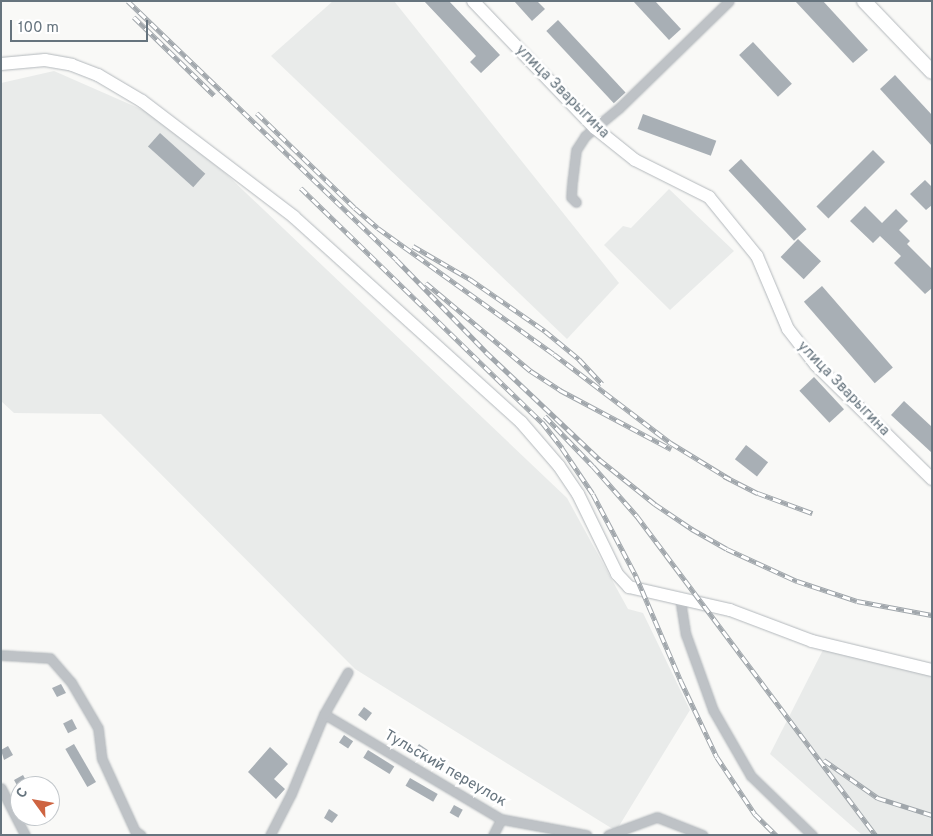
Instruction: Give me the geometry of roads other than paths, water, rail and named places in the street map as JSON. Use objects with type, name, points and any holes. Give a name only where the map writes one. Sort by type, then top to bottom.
[{"type":"main road","points":[[864,1],[932,72]]},
{"type":"street","name":"улица Зварыгина","points":[[474,1],[595,128],[635,160],[709,197],[757,256],[788,329],[816,365],[932,479]]},
{"type":"street","points":[[576,202],[571,197],[576,150],[586,136],[619,108],[729,1]]},
{"type":"street","points":[[1,64],[45,60],[72,65],[98,75],[142,101],[294,217],[521,422],[559,466],[578,494],[617,574],[629,587],[730,610],[812,641],[932,670]]},
{"type":"street","points":[[680,598],[686,635],[713,710],[751,776],[812,835]]},
{"type":"street","points":[[1,655],[50,658],[70,682],[98,728],[102,759],[135,831],[141,835]]},
{"type":"street","points":[[270,835],[291,794],[324,714],[348,672]]},
{"type":"street","name":"Тульский переулок","points":[[324,714],[502,819],[587,835]]},
{"type":"street","points":[[1,788],[25,835]]},
{"type":"street","points":[[608,835],[625,833],[657,817],[703,835]]},
{"type":"street","points":[[493,835],[502,819]]},
{"type":"railway","points":[[128,1],[397,260],[486,352],[599,459],[655,504],[692,529],[727,549],[797,581],[857,601],[932,615]]},
{"type":"railway","points":[[134,17],[214,95]]},
{"type":"railway","points":[[257,113],[378,228],[554,354],[671,443],[730,479]]},
{"type":"railway","points":[[301,188],[542,422],[562,448],[593,494],[636,576],[681,681],[717,757],[755,814],[776,835]]},
{"type":"railway","points":[[413,246],[470,279],[545,331],[579,359],[602,384]]},
{"type":"railway","points":[[426,283],[531,371],[560,390],[671,449]]},
{"type":"railway","points":[[545,416],[637,516],[876,835]]},
{"type":"railway","points":[[724,476],[758,493],[812,513]]},
{"type":"railway","points":[[824,760],[878,798],[932,815]]}]
